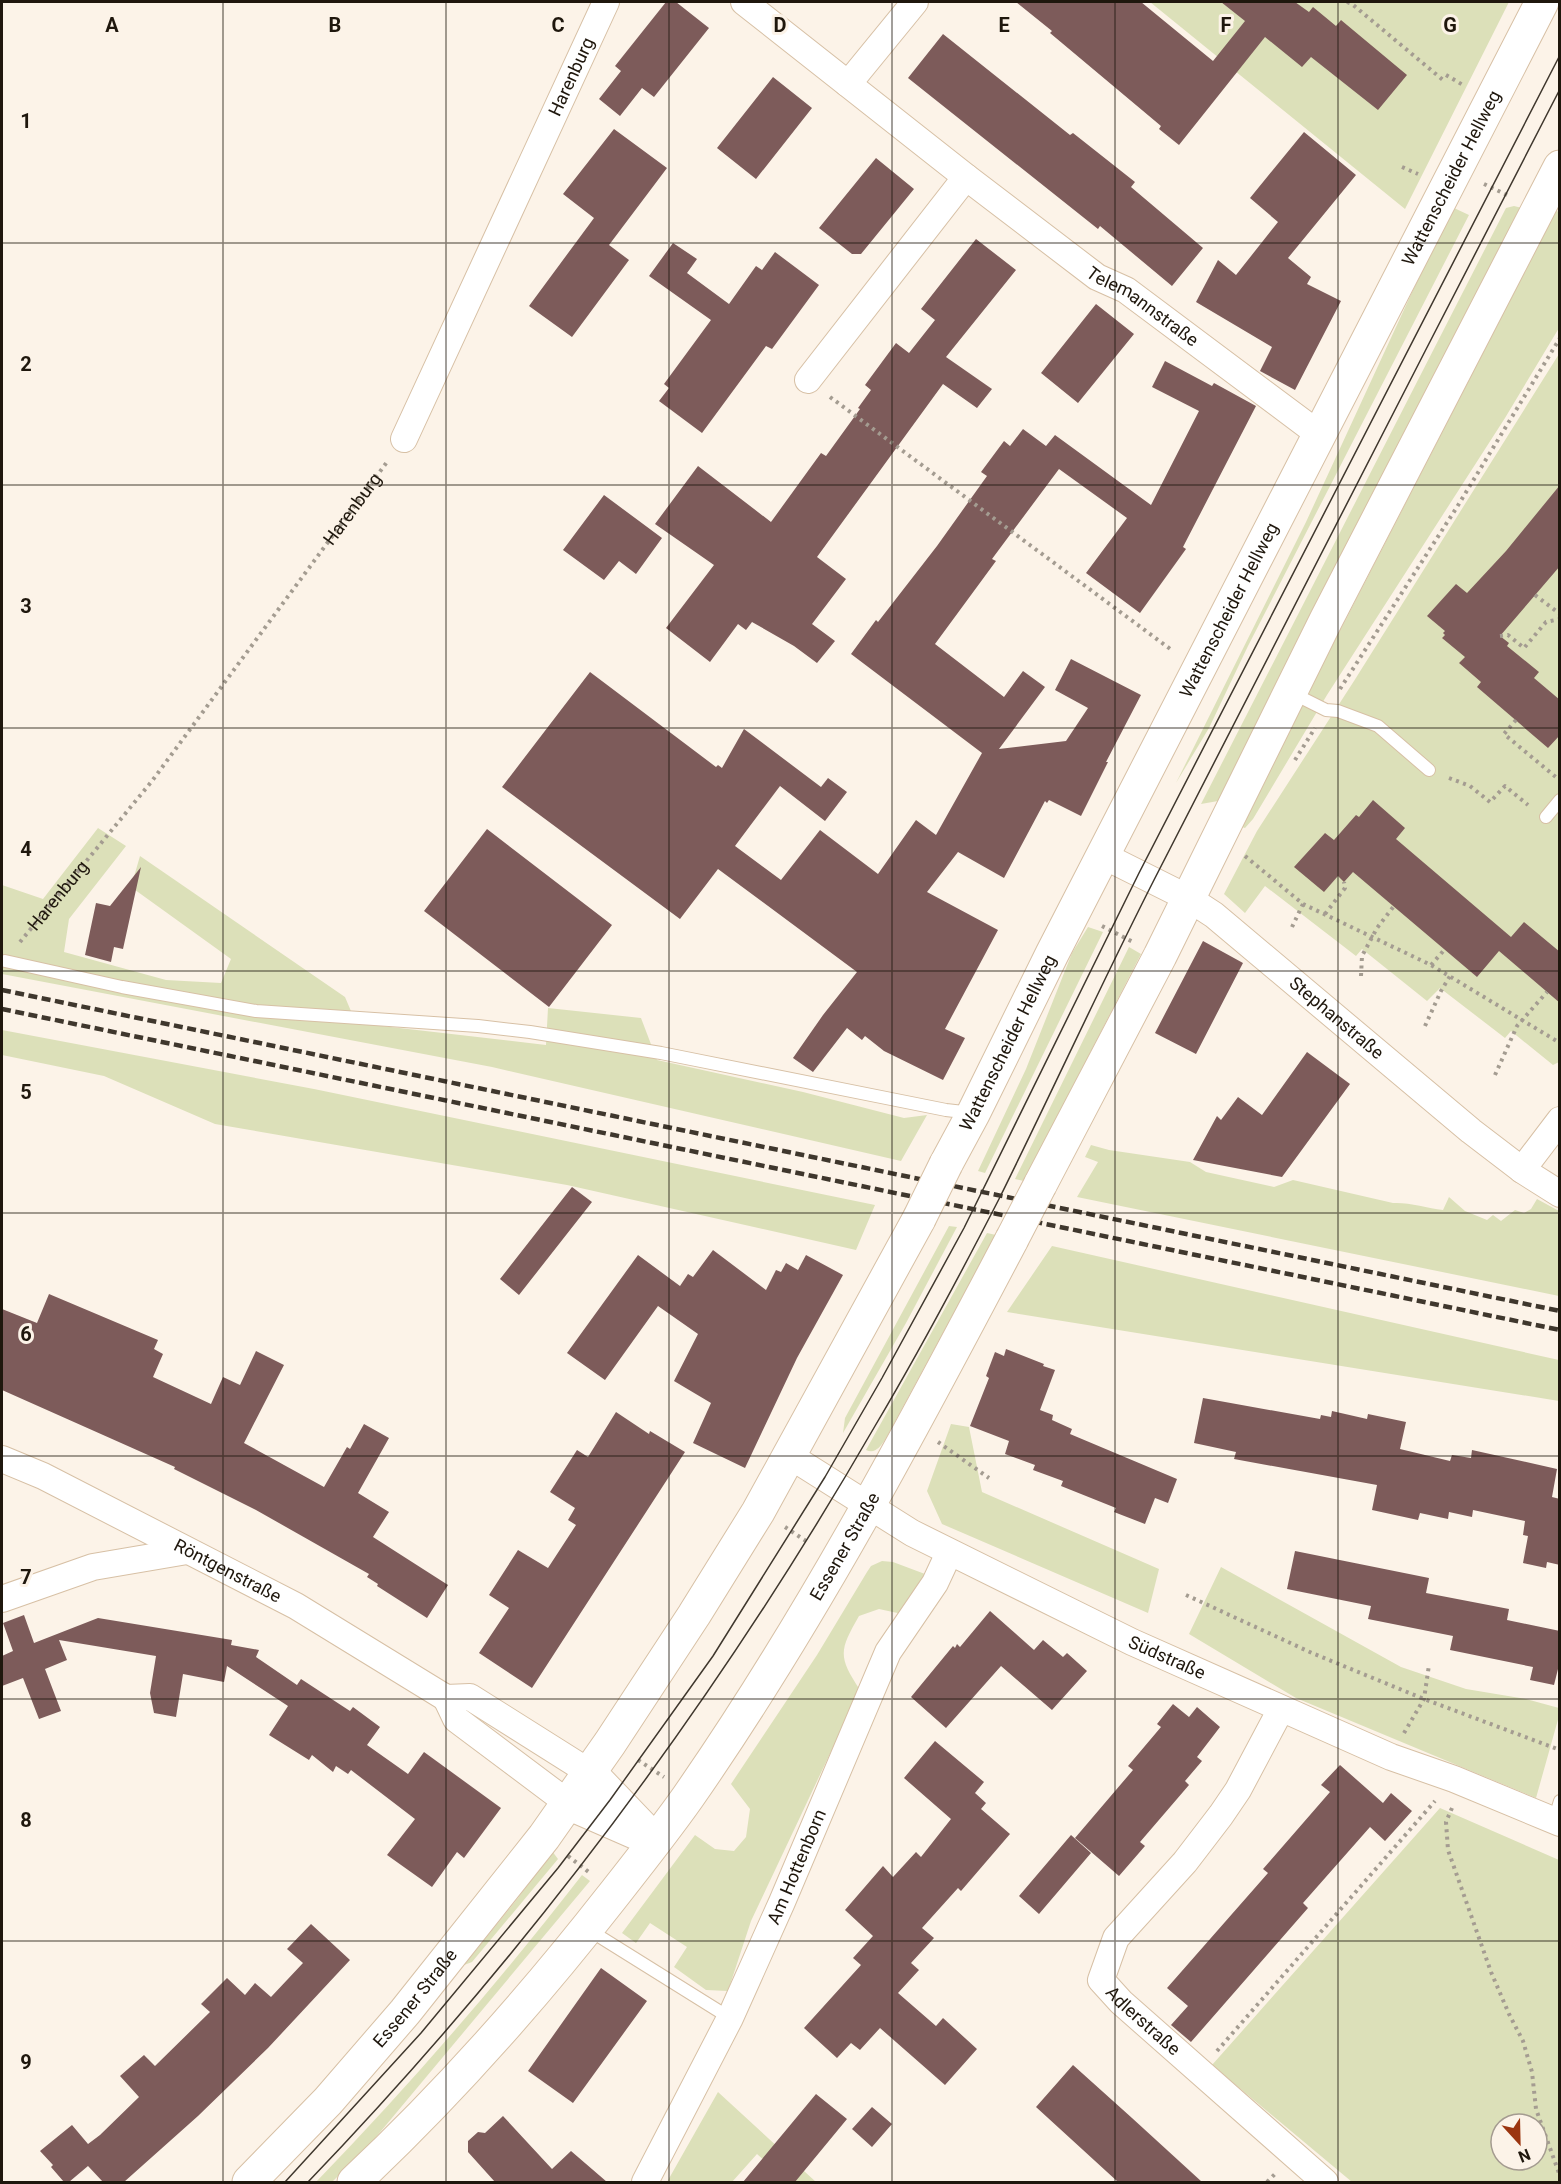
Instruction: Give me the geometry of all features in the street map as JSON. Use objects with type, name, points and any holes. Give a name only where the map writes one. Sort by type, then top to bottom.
[{"type":"main road","name":"Wattenscheider Hellweg","points":[[919,1219],[1542,2]]},
{"type":"main road","points":[[1160,956],[1326,620],[1560,167]]},
{"type":"main road","name":"Essener Straße","points":[[354,2182],[412,2125],[504,2027],[615,1893],[688,1797],[838,1561],[913,1427],[1160,956]]},
{"type":"main road","name":"Essener Straße","points":[[249,2182],[328,2101],[405,2012],[543,1837],[610,1743],[758,1512],[919,1219]]},
{"type":"main road","points":[[589,1772],[655,1841]]},
{"type":"main road","points":[[568,1803],[655,1841]]},
{"type":"street","name":"Harenburg","points":[[404,439],[606,2]]},
{"type":"street","name":"Telemannstraße","points":[[744,2],[1097,277],[1126,290],[1320,435]]},
{"type":"street","points":[[848,84],[915,2]]},
{"type":"street","points":[[808,380],[966,177]]},
{"type":"street","name":"Stephanstraße","points":[[1104,856],[1188,898],[1214,915],[1471,1131],[1522,1170],[1560,1194]]},
{"type":"street","points":[[1522,1170],[1560,1120]]},
{"type":"street","name":"Südstraße","points":[[790,1456],[912,1533],[1132,1642],[1391,1757],[1558,1815]]},
{"type":"street","name":"Röntgenstraße","points":[[2,1459],[43,1476],[296,1606],[446,1698],[456,1719],[568,1803]]},
{"type":"street","points":[[2,1599],[93,1566],[187,1551]]},
{"type":"street","name":"Am Hottenborn","points":[[645,2182],[730,2018],[888,1652],[935,1583],[949,1553]]},
{"type":"street","name":"Röntgenstraße","points":[[446,1698],[470,1697],[589,1772]]},
{"type":"street","name":"Adlerstraße","points":[[1281,1709],[1238,1790],[1221,1815],[1185,1862],[1116,1938],[1101,1980],[1121,2002],[1326,2182]]},
{"type":"lane","points":[[1291,693],[1326,710],[1338,711],[1378,726],[1429,770]]},
{"type":"lane","points":[[1546,817],[1560,800]]},
{"type":"lane","points":[[5,961],[122,987],[256,1011],[478,1026],[530,1032],[661,1053],[973,1114]]},
{"type":"lane","points":[[587,1928],[730,2018]]},
{"type":"path","points":[[1347,2],[1443,80]]},
{"type":"path","points":[[1446,75],[1466,87]]},
{"type":"path","points":[[1477,180],[1515,199]]},
{"type":"path","points":[[1289,770],[1457,507],[1560,338]]},
{"type":"path","points":[[808,380],[1170,649],[1201,667]]},
{"type":"path","name":"Harenburg","points":[[5,961],[152,781],[404,439]]},
{"type":"path","points":[[1535,595],[1560,614]]},
{"type":"path","points":[[1500,636],[1508,635],[1524,648],[1546,622],[1560,619]]},
{"type":"path","points":[[1516,720],[1504,734],[1560,780]]},
{"type":"path","points":[[1429,770],[1470,789],[1490,802],[1505,786],[1531,808],[1546,817]]},
{"type":"path","points":[[1240,853],[1304,904],[1431,965],[1560,1043]]},
{"type":"path","points":[[1325,914],[1346,888],[1344,882]]},
{"type":"path","points":[[1292,927],[1304,904]]},
{"type":"path","points":[[1361,976],[1362,956],[1377,928],[1394,906]]},
{"type":"path","points":[[1075,911],[1160,956]]},
{"type":"path","points":[[1431,965],[1445,949]]},
{"type":"path","points":[[1425,1026],[1450,976]]},
{"type":"path","points":[[1495,1075],[1514,1032],[1547,992]]},
{"type":"path","points":[[913,1427],[989,1478]]},
{"type":"path","points":[[758,1512],[838,1561]]},
{"type":"path","points":[[1186,1595],[1312,1653],[1424,1699],[1560,1750]]},
{"type":"path","points":[[1391,1757],[1424,1699],[1429,1665]]},
{"type":"path","points":[[610,1743],[665,1778],[688,1797]]},
{"type":"path","points":[[1199,2072],[1458,1781]]},
{"type":"path","points":[[1458,1781],[1446,1822],[1448,1850],[1478,1936],[1509,2014],[1523,2041],[1532,2072],[1536,2109],[1560,2176]]},
{"type":"path","points":[[543,1837],[615,1893]]},
{"type":"green space","points":[[1150,2],[1509,2],[1405,209]]},
{"type":"green space","points":[[1514,206],[1522,208],[1218,801],[1201,804],[1506,208]]},
{"type":"green space","points":[[1454,208],[1469,215],[1248,646],[1209,728],[1176,783],[1306,522],[1414,288]]},
{"type":"green space","points":[[1556,211],[1560,212],[1559,328],[1505,418],[1327,695],[1253,819],[1245,828],[1242,827],[1311,687]]},
{"type":"green space","points":[[1559,354],[1559,1062],[1553,1065],[1511,1031],[1505,1038],[1440,988],[1427,1001],[1362,949],[1356,956],[1265,886],[1245,913],[1224,894],[1257,831]]},
{"type":"green space","points":[[98,828],[126,846],[69,919],[64,952],[166,980],[221,983],[231,959],[131,887],[140,856],[345,997],[356,1023],[546,1045],[548,1008],[641,1018],[657,1060],[803,1092],[904,1118],[927,1115],[901,1161],[492,1067],[2,974],[2,885],[43,899]]},
{"type":"green space","points":[[1088,927],[1103,932],[985,1173],[978,1171],[1026,1069],[1072,953]]},
{"type":"green space","points":[[1129,947],[1141,954],[1024,1181],[1015,1179]]},
{"type":"green space","points":[[2,1030],[314,1089],[875,1205],[856,1250],[567,1185],[215,1124],[104,1076],[2,1055]]},
{"type":"green space","points":[[1091,1145],[1109,1150],[1190,1162],[1206,1172],[1274,1187],[1293,1180],[1393,1203],[1443,1210],[1449,1197],[1465,1211],[1487,1220],[1493,1215],[1501,1221],[1515,1210],[1524,1213],[1531,1209],[1537,1199],[1559,1211],[1559,1296],[1077,1197],[1098,1162],[1085,1157]]},
{"type":"green space","points":[[949,1226],[957,1227],[906,1323],[843,1433],[845,1418]]},
{"type":"green space","points":[[987,1233],[996,1235],[885,1440],[875,1450],[866,1450]]},
{"type":"green space","points":[[1052,1246],[1559,1360],[1559,1401],[1007,1312]]},
{"type":"green space","points":[[951,1424],[969,1427],[982,1492],[1159,1569],[1148,1613],[942,1524],[927,1491]]},
{"type":"green space","points":[[882,1561],[893,1562],[925,1574],[902,1614],[879,1609],[859,1616],[852,1628],[845,1646],[845,1661],[860,1690],[751,1921],[728,1991],[706,1990],[674,1967],[687,1947],[650,1923],[636,1943],[622,1933],[695,1835],[715,1849],[734,1851],[746,1837],[750,1809],[731,1784],[817,1655],[871,1566]]},
{"type":"green space","points":[[1221,1567],[1401,1667],[1466,1689],[1526,1699],[1559,1708],[1559,1716],[1536,1798],[1296,1698],[1189,1634]]},
{"type":"green space","points":[[1440,1808],[1559,1860],[1559,2182],[1352,2182],[1212,2065]]},
{"type":"green space","points":[[552,1851],[558,1859],[472,1962],[464,1965],[518,1898]]},
{"type":"green space","points":[[582,1875],[590,1881],[366,2149],[332,2182],[316,2182],[453,2032]]},
{"type":"green space","points":[[718,2092],[816,2182],[788,2182],[757,2154],[732,2182],[667,2182]]},
{"type":"building","points":[[666,2],[676,2],[709,28],[654,97],[642,88],[620,116],[599,99],[621,71],[615,66]]},
{"type":"building","points":[[1016,2],[1141,2],[1213,61],[1245,21],[1221,2],[1295,2],[1309,12],[1313,7],[1336,26],[1341,20],[1407,75],[1378,110],[1311,57],[1302,67],[1265,37],[1179,145],[1159,129],[1161,126]]},
{"type":"building","points":[[943,34],[1070,135],[1073,133],[1135,182],[1131,187],[1203,248],[1172,286],[1100,226],[1098,229],[908,78]]},
{"type":"building","points":[[773,77],[812,108],[756,179],[717,148]]},
{"type":"building","points":[[614,129],[667,168],[609,245],[629,260],[572,337],[529,306],[594,218],[563,194]]},
{"type":"building","points":[[1304,132],[1356,175],[1288,258],[1311,277],[1307,284],[1341,301],[1295,390],[1260,371],[1272,347],[1196,302],[1218,260],[1236,275],[1278,222],[1250,198]]},
{"type":"building","points":[[876,158],[914,189],[861,254],[852,254],[819,228]]},
{"type":"building","points":[[976,239],[1016,270],[946,357],[992,389],[977,408],[943,384],[817,557],[846,579],[812,624],[835,641],[817,663],[794,646],[752,622],[746,630],[738,624],[710,662],[666,628],[714,565],[655,524],[698,466],[771,522],[821,453],[826,456],[860,409],[858,408],[871,390],[865,385],[896,343],[909,353],[935,320],[921,309]]},
{"type":"building","points":[[673,243],[697,259],[687,273],[729,304],[756,266],[762,270],[775,252],[819,285],[772,349],[766,346],[702,433],[659,401],[669,388],[664,384],[711,320],[649,276]]},
{"type":"building","points":[[1096,304],[1134,334],[1078,403],[1041,373]]},
{"type":"building","points":[[1165,361],[1212,386],[1214,383],[1256,406],[1183,547],[1186,549],[1140,613],[1086,573],[1127,518],[1059,469],[992,559],[996,561],[935,644],[1004,697],[1023,671],[1045,687],[999,749],[1066,741],[1088,708],[1055,690],[1071,659],[1141,695],[1106,762],[1108,762],[1081,816],[1049,800],[1047,803],[1045,801],[1004,878],[958,852],[927,892],[998,930],[945,1029],[965,1038],[943,1080],[884,1051],[865,1036],[862,1040],[847,1028],[813,1072],[793,1058],[857,972],[718,869],[680,919],[502,787],[590,672],[716,767],[718,765],[722,768],[744,729],[821,787],[828,778],[847,792],[825,821],[780,786],[735,846],[781,880],[820,830],[878,874],[916,820],[936,835],[982,753],[851,654],[937,546],[987,476],[981,472],[1004,441],[1010,446],[1023,429],[1046,446],[1055,435],[1151,505],[1199,411],[1152,387]]},
{"type":"building","points":[[1560,485],[1560,566],[1500,636],[1509,643],[1507,646],[1539,672],[1534,678],[1560,700],[1560,735],[1548,748],[1477,687],[1481,682],[1459,663],[1465,657],[1442,638],[1445,631],[1427,616],[1456,584],[1467,593],[1506,551]]},
{"type":"building","points":[[604,495],[662,538],[636,574],[619,561],[604,580],[563,550]]},
{"type":"building","points":[[1373,800],[1405,828],[1396,839],[1511,937],[1524,922],[1560,952],[1560,1003],[1499,951],[1477,977],[1353,872],[1344,882],[1338,876],[1324,892],[1294,867],[1325,833],[1334,840],[1356,815],[1359,817]]},
{"type":"building","points":[[487,829],[612,925],[549,1007],[424,911]]},
{"type":"building","points":[[141,867],[123,949],[114,947],[111,962],[85,955],[96,903],[110,906]]},
{"type":"building","points":[[1203,941],[1243,963],[1196,1054],[1155,1033]]},
{"type":"building","points":[[1307,1052],[1350,1084],[1282,1177],[1193,1160],[1217,1116],[1221,1120],[1238,1097],[1262,1115]]},
{"type":"building","points":[[572,1187],[592,1202],[519,1295],[500,1279]]},
{"type":"building","points":[[713,1250],[766,1290],[776,1270],[781,1272],[786,1263],[798,1270],[806,1255],[843,1275],[797,1358],[745,1468],[693,1443],[711,1403],[674,1381],[698,1334],[658,1306],[605,1380],[567,1353],[638,1255],[680,1286],[688,1274],[693,1277]]},
{"type":"building","points":[[49,1294],[158,1340],[154,1349],[163,1354],[153,1377],[211,1404],[223,1377],[240,1385],[256,1351],[284,1365],[244,1443],[324,1487],[347,1447],[350,1449],[364,1424],[389,1438],[358,1493],[389,1512],[373,1537],[448,1585],[427,1618],[377,1586],[378,1584],[367,1577],[369,1574],[256,1510],[174,1469],[175,1467],[2,1390],[2,1309],[37,1323]]},
{"type":"building","points":[[1006,1349],[1055,1370],[1040,1410],[1053,1415],[1052,1420],[1072,1429],[1070,1434],[1177,1479],[1168,1503],[1155,1498],[1145,1524],[1114,1512],[1116,1508],[1061,1486],[1063,1481],[1033,1470],[1035,1465],[1005,1454],[1009,1441],[970,1426],[989,1378],[986,1376],[995,1352],[1004,1356]]},
{"type":"building","points":[[1203,1398],[1320,1419],[1321,1415],[1331,1417],[1332,1411],[1367,1419],[1368,1414],[1406,1422],[1400,1449],[1450,1461],[1452,1455],[1471,1458],[1472,1450],[1557,1469],[1552,1497],[1560,1499],[1560,1565],[1547,1562],[1546,1568],[1523,1563],[1528,1536],[1523,1535],[1525,1521],[1473,1510],[1472,1517],[1449,1512],[1448,1519],[1420,1513],[1418,1520],[1372,1510],[1377,1485],[1234,1459],[1236,1452],[1194,1443]]},
{"type":"building","points":[[616,1412],[649,1434],[650,1431],[685,1452],[532,1688],[479,1653],[509,1608],[489,1595],[518,1550],[548,1568],[576,1525],[568,1520],[575,1508],[550,1492],[577,1450],[588,1457]]},
{"type":"building","points":[[1295,1551],[1429,1578],[1426,1593],[1509,1609],[1507,1620],[1560,1631],[1560,1661],[1554,1685],[1530,1680],[1533,1667],[1450,1650],[1453,1636],[1368,1619],[1371,1606],[1287,1589]]},
{"type":"building","points":[[990,1611],[1034,1650],[1043,1640],[1063,1657],[1067,1653],[1087,1671],[1052,1710],[1001,1666],[946,1728],[911,1697],[953,1646],[955,1648],[957,1644],[960,1647]]},
{"type":"building","points":[[24,1615],[34,1643],[98,1618],[232,1640],[231,1645],[259,1650],[256,1657],[297,1685],[301,1679],[350,1711],[353,1707],[380,1727],[367,1745],[408,1774],[424,1752],[501,1808],[464,1858],[457,1852],[432,1887],[387,1855],[415,1819],[351,1770],[348,1774],[336,1766],[333,1772],[312,1755],[309,1760],[269,1735],[288,1706],[227,1666],[224,1682],[183,1674],[176,1717],[154,1713],[150,1693],[156,1656],[59,1640],[67,1660],[45,1669],[61,1711],[39,1719],[23,1678],[2,1686],[2,1656],[13,1651],[3,1623]]},
{"type":"building","points":[[1173,1704],[1189,1717],[1197,1707],[1220,1727],[1197,1757],[1202,1761],[1185,1781],[1189,1785],[1140,1842],[1145,1846],[1119,1876],[1075,1838],[1133,1770],[1128,1766],[1161,1727],[1157,1724]]},
{"type":"building","points":[[935,1741],[984,1782],[975,1793],[986,1803],[981,1809],[1010,1834],[961,1891],[958,1888],[922,1928],[934,1938],[911,1963],[919,1970],[898,1993],[936,2026],[943,2018],[977,2049],[945,2085],[880,2028],[860,2050],[851,2043],[837,2058],[804,2028],[861,1965],[853,1958],[873,1936],[845,1910],[883,1866],[893,1877],[916,1852],[921,1857],[951,1819],[904,1778]]},
{"type":"building","points":[[1340,1765],[1383,1803],[1391,1793],[1412,1811],[1385,1841],[1370,1827],[1303,1903],[1308,1908],[1191,2042],[1171,2025],[1188,2006],[1167,1988],[1268,1873],[1263,1869],[1330,1792],[1321,1785]]},
{"type":"building","points":[[1071,1835],[1091,1853],[1039,1914],[1019,1896]]},
{"type":"building","points":[[311,1924],[350,1960],[268,2048],[198,2116],[124,2182],[103,2182],[88,2166],[69,2182],[64,2182],[40,2151],[72,2125],[88,2144],[100,2135],[139,2097],[120,2076],[144,2055],[155,2066],[210,2012],[201,2004],[227,1978],[245,1995],[255,1983],[271,1997],[303,1963],[287,1949]]},
{"type":"building","points":[[601,1968],[647,2001],[573,2103],[528,2071]]},
{"type":"building","points":[[1073,2065],[1202,2182],[1118,2182],[1036,2107]]},
{"type":"building","points":[[816,2094],[847,2119],[795,2182],[743,2182]]},
{"type":"building","points":[[872,2107],[892,2124],[872,2147],[852,2129]]},
{"type":"building","points":[[503,2116],[552,2169],[571,2151],[607,2182],[495,2182],[468,2152],[468,2141],[478,2132],[485,2133]]},
{"type":"tram line","points":[[285,2182],[421,2033],[558,1868],[610,1800],[713,1656],[825,1477],[964,1228],[1139,873],[1560,55]]},
{"type":"tram line","points":[[308,2182],[389,2095],[542,1915],[684,1725],[751,1628],[814,1528],[907,1370],[984,1228],[1155,878],[1560,89]]},
{"type":"railway","points":[[2,990],[1560,1311]]},
{"type":"railway","points":[[2,1009],[1560,1330]]}]
